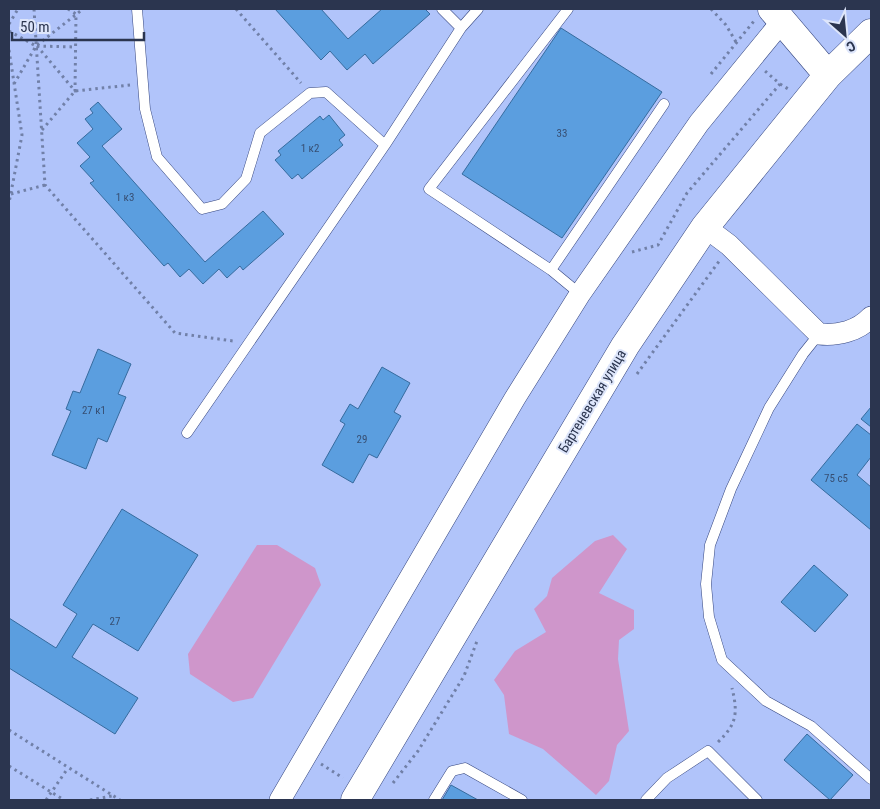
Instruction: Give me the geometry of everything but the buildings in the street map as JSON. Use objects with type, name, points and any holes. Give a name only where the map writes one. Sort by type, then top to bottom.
[{"type":"main road","points":[[777,14],[828,74]]},
{"type":"main road","name":"Бартеневская улица","points":[[349,789],[625,346],[705,227],[828,74],[871,33]]},
{"type":"street","points":[[280,800],[515,398],[580,294],[777,14]]},
{"type":"street","points":[[705,227],[729,245],[819,334],[834,336],[862,325],[871,317]]},
{"type":"lane","points":[[137,9],[145,109],[157,157],[202,209],[222,204],[246,179],[260,133],[310,93],[326,92],[385,145]]},
{"type":"lane","points":[[442,9],[461,28]]},
{"type":"lane","points":[[187,433],[385,145],[461,28],[478,9]]},
{"type":"lane","points":[[568,9],[429,189],[551,270],[580,294]]},
{"type":"lane","points":[[551,270],[664,104]]},
{"type":"lane","points":[[819,334],[803,354],[769,408],[731,489],[710,545],[706,584],[709,617],[722,660],[766,701],[811,726],[871,780]]},
{"type":"lane","points":[[646,800],[667,778],[708,751],[757,800]]},
{"type":"lane","points":[[434,800],[452,771],[465,768],[522,800]]},
{"type":"path","points":[[9,24],[18,9]]},
{"type":"path","points":[[34,9],[45,185],[175,333],[249,344]]},
{"type":"path","points":[[68,9],[76,14]]},
{"type":"path","points":[[14,84],[36,46],[83,9]]},
{"type":"path","points":[[236,9],[310,93]]},
{"type":"path","points":[[42,130],[75,91],[76,14]]},
{"type":"path","points":[[9,31],[36,46],[75,91]]},
{"type":"path","points":[[36,46],[76,47]]},
{"type":"path","points":[[9,50],[22,135],[9,203]]},
{"type":"path","points":[[75,91],[143,84]]},
{"type":"path","points":[[11,194],[45,185]]},
{"type":"path","points":[[632,381],[729,245]]},
{"type":"path","points":[[390,787],[418,751],[464,676],[480,633]]},
{"type":"path","points":[[708,751],[727,734],[736,716],[728,670],[722,660]]},
{"type":"path","points":[[9,730],[120,800]]},
{"type":"path","points":[[312,759],[349,789]]},
{"type":"path","points":[[9,766],[64,800]]},
{"type":"path","points":[[46,800],[68,768]]},
{"type":"path","points":[[90,800],[113,796]]},
{"type":"path","points":[[110,800],[113,796]]},
{"type":"shaded area","points":[[613,535],[627,549],[599,593],[634,610],[634,629],[619,640],[618,659],[629,731],[617,745],[609,781],[596,795],[543,749],[509,734],[504,695],[494,680],[515,651],[546,632],[534,609],[547,596],[552,578],[595,541]]},
{"type":"shaded area","points":[[257,545],[277,545],[315,568],[321,585],[253,698],[233,702],[190,674],[188,654]]}]
